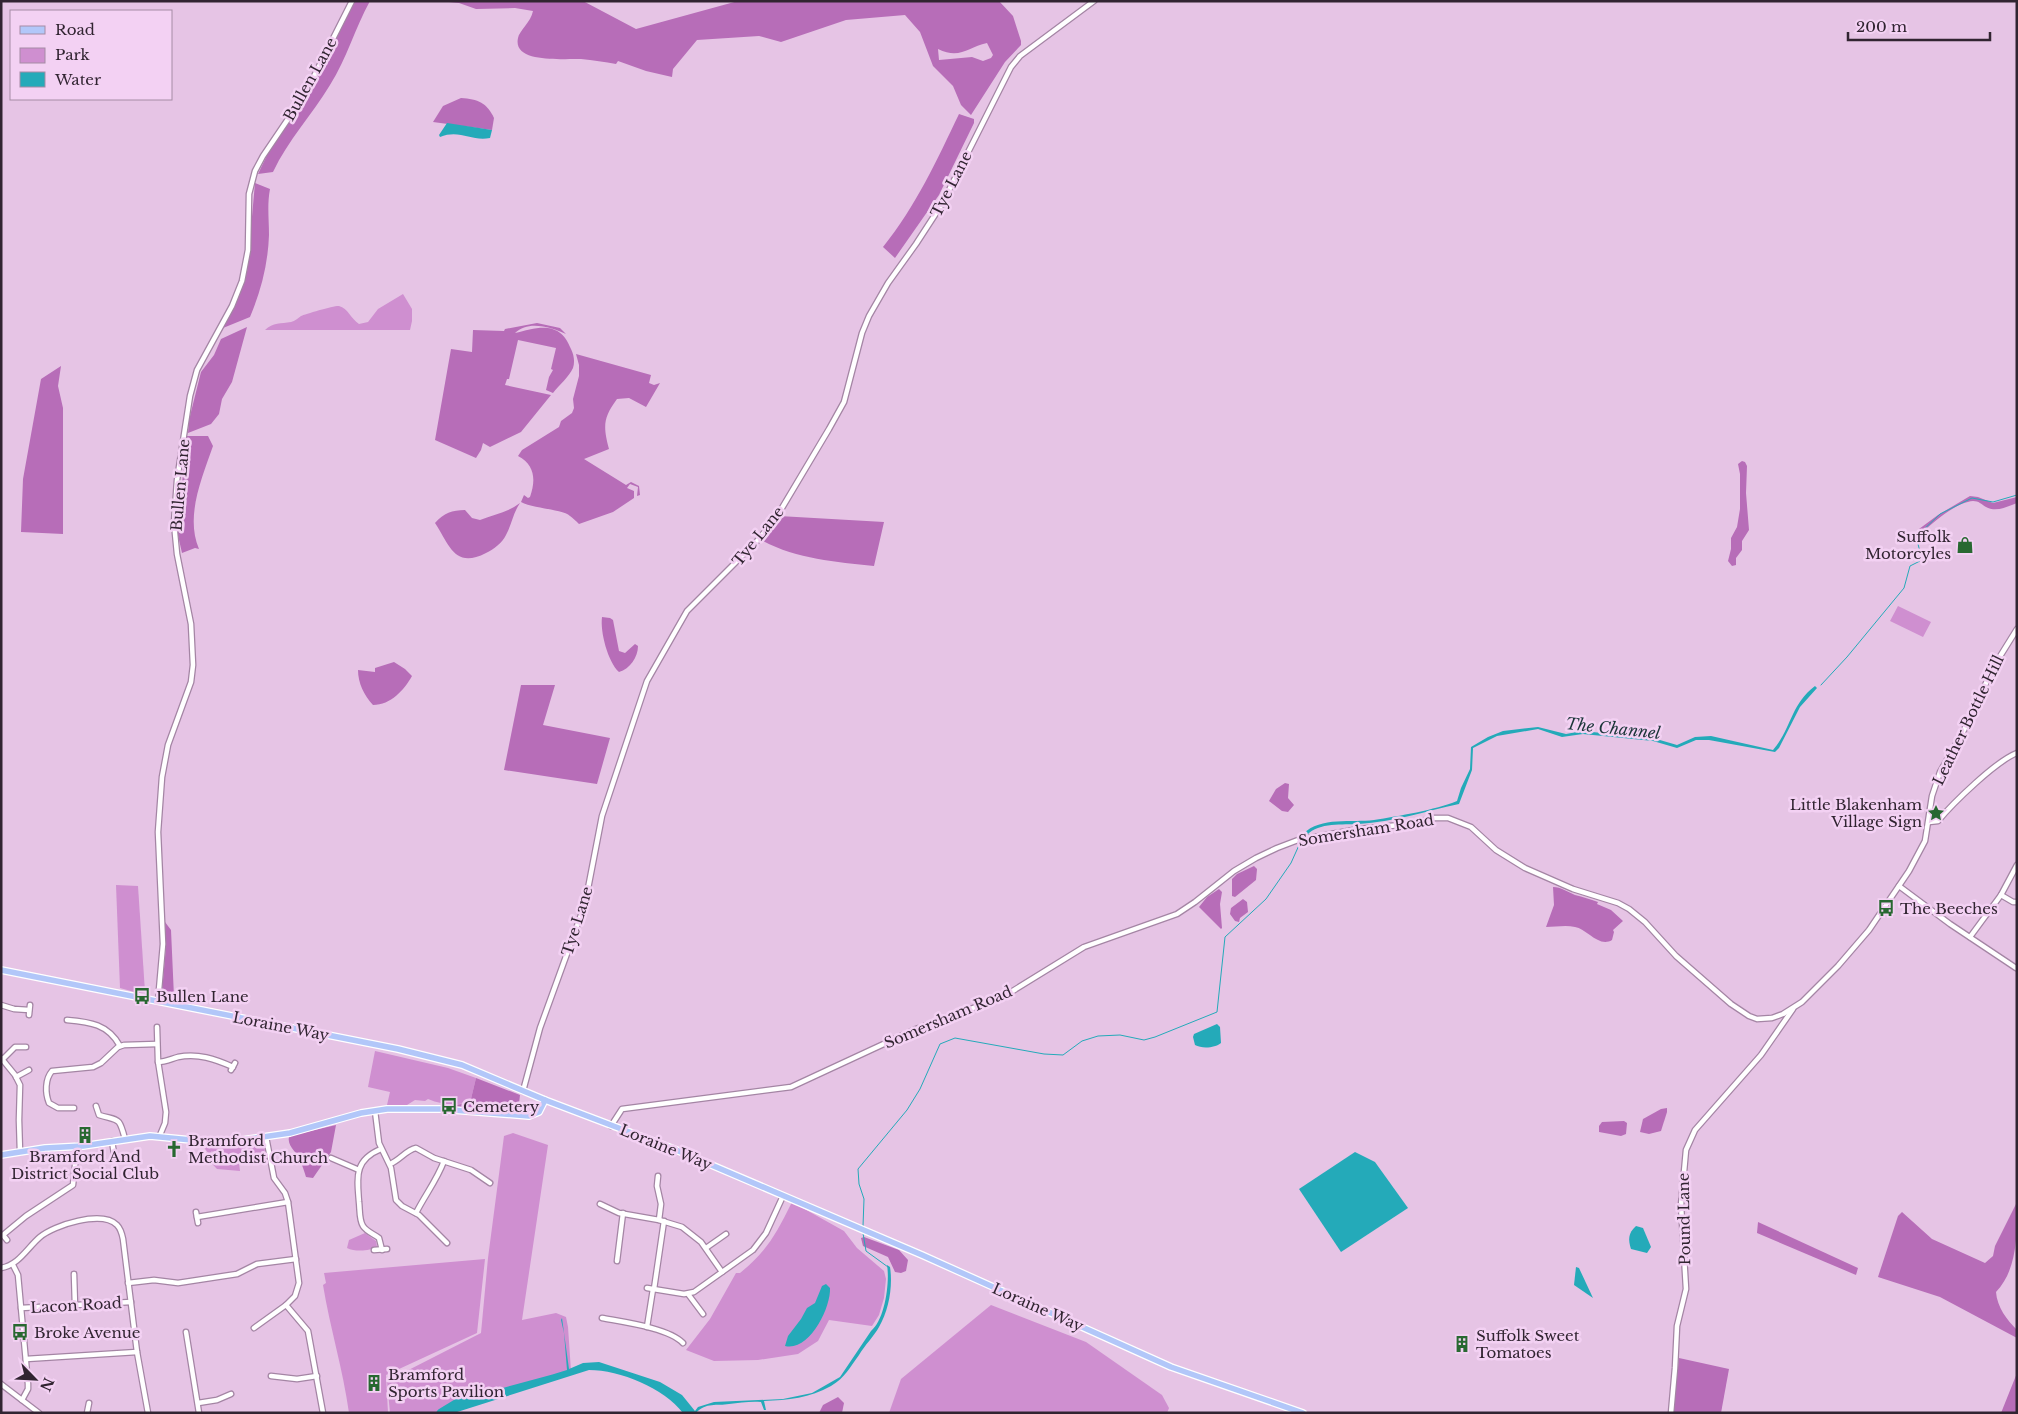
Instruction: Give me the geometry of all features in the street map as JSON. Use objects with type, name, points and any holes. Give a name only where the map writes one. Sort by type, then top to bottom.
[{"type":"main road","name":"Loraine Way","points":[[1,970],[398,1049],[462,1065],[545,1100],[674,1149],[867,1232],[1171,1367],[1303,1413]]},
{"type":"main road","points":[[1,1155],[45,1148],[160,1136],[224,1142],[302,1131],[375,1111],[402,1108],[525,1116],[539,1112],[545,1100]]},
{"type":"street","name":"Bullen Lane","points":[[158,1001],[163,944],[158,832],[162,777],[168,745],[191,682],[193,665],[192,629],[177,554],[174,523],[178,471],[190,396],[197,370],[232,306],[242,281],[248,250],[249,194],[255,171],[305,94],[352,1]]},
{"type":"street","name":"Tye Lane","points":[[523,1091],[540,1028],[585,904],[602,816],[647,681],[688,611],[752,547],[776,518],[829,430],[844,402],[862,333],[869,316],[888,283],[942,204],[982,120],[1011,67],[1020,56],[1094,1]]},
{"type":"street","name":"Leather Bottle Hill","points":[[1793,1008],[1810,994],[1869,930],[1923,847],[1929,822],[1932,796],[1940,772],[1994,666],[2017,629]]},
{"type":"street","points":[[1929,822],[1938,821],[2006,757],[2017,753]]},
{"type":"street","name":"Somersham Road","points":[[611,1126],[622,1110],[791,1087],[916,1029],[1003,997],[1084,947],[1177,914],[1256,858],[1298,840],[1359,829],[1410,824],[1434,818],[1448,818],[1470,827],[1496,850],[1525,868],[1573,889],[1618,903],[1629,909],[1645,922],[1676,956],[1731,1004],[1757,1019],[1772,1018]]},
{"type":"street","points":[[1970,937],[2001,895],[2017,865]]},
{"type":"street","points":[[1899,886],[2016,968]]},
{"type":"street","points":[[2001,895],[2017,902]]},
{"type":"street","points":[[1,1005],[14,1009],[29,1010]]},
{"type":"street","points":[[1780,1028],[1772,1018],[1793,1008]]},
{"type":"street","name":"Pound Lane","points":[[1671,1413],[1677,1326],[1686,1289],[1681,1206],[1686,1150],[1695,1130],[1701,1122],[1762,1056],[1793,1008]]},
{"type":"street","points":[[67,1020],[101,1026],[112,1034],[120,1046]]},
{"type":"street","points":[[157,1027],[158,1062],[166,1112],[165,1123],[160,1136]]},
{"type":"street","points":[[74,1108],[58,1108],[49,1103],[47,1080],[50,1072],[56,1069],[92,1067],[102,1063],[120,1046],[157,1044]]},
{"type":"street","points":[[20,1152],[20,1092],[16,1077],[2,1058],[15,1047],[26,1047]]},
{"type":"street","points":[[158,1062],[178,1057],[202,1057],[214,1059],[233,1067]]},
{"type":"street","points":[[16,1077],[29,1070]]},
{"type":"street","points":[[96,1106],[99,1115],[110,1117],[120,1124],[125,1139]]},
{"type":"street","points":[[110,1109],[110,1117]]},
{"type":"street","points":[[375,1111],[381,1150],[390,1164],[396,1200],[402,1206],[416,1213],[447,1243]]},
{"type":"street","points":[[254,1328],[286,1305],[295,1296],[298,1285],[288,1202],[285,1193],[274,1178],[266,1137]]},
{"type":"street","points":[[112,1141],[115,1160]]},
{"type":"street","points":[[7,1240],[3,1235],[26,1216],[73,1185],[77,1146]]},
{"type":"street","points":[[390,1164],[415,1148],[444,1161],[472,1170],[490,1183]]},
{"type":"street","points":[[374,1250],[384,1250],[379,1238],[366,1229],[362,1222],[357,1178],[366,1158],[381,1150]]},
{"type":"street","points":[[331,1158],[359,1170]]},
{"type":"street","points":[[416,1213],[424,1196],[437,1179],[444,1161]]},
{"type":"street","points":[[647,1327],[654,1289],[661,1220],[662,1204],[657,1186],[658,1176]]},
{"type":"street","points":[[647,1288],[688,1294],[748,1255],[760,1243],[783,1196]]},
{"type":"street","points":[[198,1223],[196,1214],[288,1202]]},
{"type":"street","points":[[600,1204],[623,1213],[678,1225],[690,1232],[706,1248],[722,1272]]},
{"type":"street","points":[[617,1261],[623,1213]]},
{"type":"street","points":[[1,1268],[13,1265],[40,1237],[62,1225],[100,1218],[116,1224],[124,1239],[137,1352],[148,1413]]},
{"type":"street","points":[[706,1248],[726,1234]]},
{"type":"street","points":[[128,1283],[154,1280],[178,1283],[237,1274],[257,1264],[296,1259]]},
{"type":"street","points":[[13,1265],[18,1275],[26,1359],[28,1389],[22,1400]]},
{"type":"street","points":[[74,1274],[75,1306]]},
{"type":"street","points":[[688,1294],[703,1314]]},
{"type":"street","name":"Lacon Road","points":[[21,1308],[131,1302]]},
{"type":"street","points":[[286,1305],[308,1331],[323,1413]]},
{"type":"street","points":[[602,1318],[668,1333],[683,1343]]},
{"type":"street","points":[[668,1333],[671,1326]]},
{"type":"street","points":[[186,1332],[199,1413]]},
{"type":"street","points":[[26,1359],[137,1352]]},
{"type":"street","points":[[271,1376],[297,1379],[317,1376]]},
{"type":"street","points":[[1,1384],[39,1413]]},
{"type":"street","points":[[198,1403],[217,1400],[232,1394]]},
{"type":"street","points":[[87,1413],[89,1403]]},
{"type":"green space","points":[[403,294],[412,309],[410,330],[265,330],[274,324],[291,322],[301,316],[337,306],[345,309],[359,324],[368,322],[378,309]]},
{"type":"green space","points":[[1898,606],[1931,622],[1923,637],[1890,621]]},
{"type":"green space","points":[[116,885],[138,886],[145,992],[138,993],[120,988]]},
{"type":"green space","points":[[375,1051],[448,1068],[476,1078],[470,1103],[448,1104],[428,1099],[425,1101],[415,1100],[407,1105],[387,1105],[390,1092],[368,1087]]},
{"type":"green space","points":[[513,1133],[548,1145],[522,1320],[556,1313],[566,1317],[571,1371],[515,1388],[464,1399],[441,1413],[390,1413],[387,1381],[481,1333],[488,1258],[504,1136]]},
{"type":"green space","points":[[264,1143],[265,1153],[244,1157],[239,1163],[240,1171],[217,1169],[200,1151],[214,1163],[219,1158],[212,1151],[209,1154],[202,1145],[227,1148]]},
{"type":"green space","points":[[792,1202],[844,1231],[857,1248],[884,1271],[886,1279],[884,1298],[879,1315],[872,1326],[829,1320],[818,1341],[798,1354],[758,1360],[714,1361],[686,1350],[710,1319],[736,1273],[740,1273],[750,1265],[765,1249]]},
{"type":"green space","points":[[365,1233],[376,1241],[377,1247],[362,1250],[347,1248],[349,1240]]},
{"type":"green space","points":[[485,1259],[477,1333],[386,1375],[388,1413],[349,1413],[323,1285],[326,1283],[324,1273]]},
{"type":"green space","points":[[991,1305],[1086,1342],[1162,1395],[1169,1408],[1167,1413],[889,1413],[901,1379]]},
{"type":"shaded area","points":[[353,1],[370,1],[336,75],[286,149],[273,172],[258,174],[271,147],[294,114]]},
{"type":"shaded area","points":[[439,1],[583,1],[636,29],[738,1],[999,1],[1013,16],[1021,45],[1005,62],[971,115],[961,105],[953,86],[933,66],[920,32],[905,15],[846,20],[781,42],[759,36],[697,40],[673,69],[672,77],[646,71],[618,61],[616,64],[581,59],[542,58],[523,53],[518,47],[518,38],[533,11],[515,8],[476,9],[459,3]],"holes":[[[987,43],[993,55],[991,58],[983,61],[972,57],[939,60],[938,49],[958,53]]]},
{"type":"shaded area","points":[[461,98],[472,99],[485,105],[494,118],[492,130],[433,122],[443,106]]},
{"type":"shaded area","points":[[959,114],[974,119],[974,123],[939,195],[895,258],[883,247],[916,199]]},
{"type":"shaded area","points":[[255,183],[270,189],[268,206],[269,235],[263,277],[250,317],[223,328],[247,272]]},
{"type":"shaded area","points":[[537,323],[560,328],[566,334],[554,329],[540,326],[526,327],[515,333],[548,328],[561,333],[573,354],[574,366],[569,375],[553,393],[546,390],[553,370],[551,369],[556,348],[518,340],[509,379],[507,379],[505,385],[551,395],[521,432],[490,447],[483,443],[476,458],[435,440],[451,349],[472,352],[473,330],[504,331],[505,329]]},
{"type":"shaded area","points":[[247,327],[232,382],[222,399],[219,414],[211,424],[188,433],[189,420],[201,372],[214,355],[221,339]]},
{"type":"shaded area","points":[[576,354],[651,375],[649,383],[654,385],[660,383],[646,407],[629,398],[617,399],[605,422],[609,449],[584,459],[626,485],[631,482],[639,486],[640,495],[637,496],[638,487],[630,484],[627,488],[634,491],[634,498],[613,512],[579,524],[566,514],[521,502],[524,495],[528,498],[530,497],[533,474],[528,464],[518,456],[522,450],[559,427],[561,421],[572,413],[574,408],[573,399],[579,376]]},
{"type":"shaded area","points":[[61,366],[58,386],[63,408],[63,534],[21,532],[23,479],[41,379]]},
{"type":"shaded area","points":[[187,436],[208,436],[213,446],[200,484],[194,510],[195,536],[199,549],[195,548],[182,553],[177,531]]},
{"type":"shaded area","points":[[1742,461],[1747,466],[1746,493],[1749,530],[1742,541],[1742,550],[1736,558],[1736,565],[1732,566],[1728,561],[1731,538],[1737,527],[1740,509],[1740,474],[1738,464]]},
{"type":"shaded area","points":[[1970,496],[1993,503],[2017,497],[2017,503],[2002,508],[1990,509],[1977,502],[1967,502],[1946,513],[1923,532],[1919,529],[1938,515]]},
{"type":"shaded area","points":[[520,503],[508,531],[498,546],[476,557],[460,557],[454,553],[435,523],[445,514],[452,511],[465,510],[472,518],[480,520]]},
{"type":"shaded area","points":[[779,516],[884,522],[874,566],[803,556],[763,541]]},
{"type":"shaded area","points":[[602,617],[613,620],[619,651],[625,653],[635,644],[638,646],[633,662],[619,672],[611,661],[606,646],[602,631]]},
{"type":"shaded area","points":[[394,662],[412,676],[391,700],[373,705],[362,689],[358,670],[375,672],[375,668]]},
{"type":"shaded area","points":[[521,685],[555,685],[543,725],[610,738],[597,784],[504,770]]},
{"type":"shaded area","points":[[1285,783],[1289,784],[1288,798],[1294,805],[1288,812],[1282,811],[1269,801],[1276,789]]},
{"type":"shaded area","points":[[1254,866],[1257,869],[1256,880],[1235,897],[1232,896],[1232,879],[1237,874]]},
{"type":"shaded area","points":[[1553,887],[1598,902],[1597,904],[1611,910],[1623,921],[1613,930],[1612,940],[1602,942],[1580,928],[1575,927],[1546,927],[1554,905]]},
{"type":"shaded area","points":[[1219,889],[1222,892],[1220,904],[1221,929],[1199,907],[1207,897]]},
{"type":"shaded area","points":[[1243,899],[1247,902],[1248,912],[1240,918],[1239,922],[1235,921],[1230,914],[1231,908]]},
{"type":"shaded area","points":[[165,922],[171,930],[174,997],[162,991],[166,946]]},
{"type":"shaded area","points":[[476,1078],[520,1095],[518,1113],[454,1108],[454,1105],[470,1103]]},
{"type":"shaded area","points":[[1667,1108],[1661,1131],[1649,1134],[1640,1132],[1643,1119],[1661,1109]]},
{"type":"shaded area","points":[[1624,1121],[1627,1123],[1626,1134],[1621,1136],[1599,1132],[1599,1126],[1602,1122]]},
{"type":"shaded area","points":[[336,1125],[331,1152],[313,1178],[306,1177],[299,1158],[290,1145],[289,1136]]},
{"type":"shaded area","points":[[2017,1202],[2015,1250],[2009,1273],[1996,1292],[1998,1303],[2003,1313],[2017,1330],[2017,1338],[1940,1297],[1878,1277],[1898,1216],[1902,1212],[1932,1239],[1985,1263],[1993,1256],[1995,1246]]},
{"type":"shaded area","points":[[1758,1222],[1858,1268],[1856,1275],[1757,1233]]},
{"type":"shaded area","points":[[864,1237],[899,1250],[908,1260],[906,1271],[901,1273],[895,1272],[888,1257],[863,1246],[861,1238]]},
{"type":"shaded area","points":[[1679,1358],[1729,1369],[1721,1413],[1673,1413]]},
{"type":"shaded area","points":[[2017,1373],[2017,1413],[2001,1413]]},
{"type":"shaded area","points":[[838,1397],[844,1403],[842,1413],[819,1413],[823,1405]]},
{"type":"water","points":[[447,123],[492,130],[490,138],[484,139],[454,134],[440,137],[439,135]]},
{"type":"water","points":[[1815,686],[1817,688],[1800,707],[1779,748],[1775,752],[1709,740],[1696,740],[1677,748],[1653,741],[1583,734],[1562,737],[1538,729],[1497,736],[1473,748],[1472,770],[1459,804],[1384,821],[1325,826],[1307,835],[1303,834],[1310,828],[1328,822],[1365,821],[1405,815],[1457,801],[1470,769],[1471,747],[1503,731],[1538,727],[1566,734],[1582,731],[1653,738],[1677,745],[1695,737],[1711,736],[1773,750],[1801,701]]},
{"type":"water","points":[[1217,1024],[1220,1027],[1221,1043],[1208,1047],[1195,1045],[1194,1034]]},
{"type":"water","points":[[1355,1152],[1375,1162],[1408,1208],[1341,1252],[1299,1189]]},
{"type":"water","points":[[1636,1226],[1643,1228],[1651,1247],[1647,1253],[1631,1249],[1629,1237],[1631,1231]]},
{"type":"water","points":[[887,1265],[890,1267],[891,1282],[885,1313],[877,1330],[847,1372],[836,1383],[807,1396],[790,1399],[764,1401],[766,1410],[764,1410],[761,1402],[753,1402],[712,1405],[704,1407],[696,1413],[683,1413],[665,1396],[640,1382],[614,1373],[589,1370],[454,1413],[434,1413],[466,1399],[567,1370],[562,1318],[569,1369],[583,1363],[599,1362],[660,1382],[682,1395],[695,1411],[698,1407],[714,1402],[783,1399],[812,1393],[840,1377],[876,1326],[885,1300],[888,1281]]},
{"type":"water","points":[[1576,1267],[1579,1268],[1593,1298],[1574,1285]]},
{"type":"water","points":[[826,1284],[830,1288],[827,1306],[817,1327],[802,1342],[794,1346],[785,1346],[788,1336],[807,1308],[815,1303],[822,1286]]},
{"type":"waterway","name":"The Channel","points":[[1821,685],[1847,657],[1904,588],[1910,566],[1922,560],[1917,540],[1919,534],[1940,514],[1972,498],[1993,502],[2017,495]]},
{"type":"waterway","name":"The Channel","points":[[863,1226],[864,1199],[859,1184],[858,1169],[907,1110],[920,1089],[940,1044],[955,1038],[1044,1054],[1063,1055],[1082,1041],[1098,1036],[1120,1035],[1144,1040],[1217,1012],[1225,937],[1266,899],[1291,863],[1300,843]]},
{"type":"waterway","name":"The Channel","points":[[863,1233],[866,1251],[888,1267]]},
{"type":"waterway","points":[[441,1413],[464,1399],[479,1396]]},
{"type":"place","name":"Suffolk Motorcyles","points":[[1965,545]]},
{"type":"place","name":"Little Blakenham Village Sign","points":[[1936,813]]},
{"type":"place","name":"The Beeches","points":[[1886,908]]},
{"type":"place","name":"Bullen Lane","points":[[142,996]]},
{"type":"place","name":"Cemetery","points":[[449,1106]]},
{"type":"place","name":"Bramford And District Social Club","points":[[85,1135]]},
{"type":"place","name":"Bramford Methodist Church","points":[[174,1149]]},
{"type":"place","name":"Broke Avenue","points":[[20,1332]]},
{"type":"place","name":"Suffolk Sweet Tomatoes","points":[[1462,1344]]},
{"type":"place","name":"Bramford Sports Pavilion","points":[[374,1383]]}]
